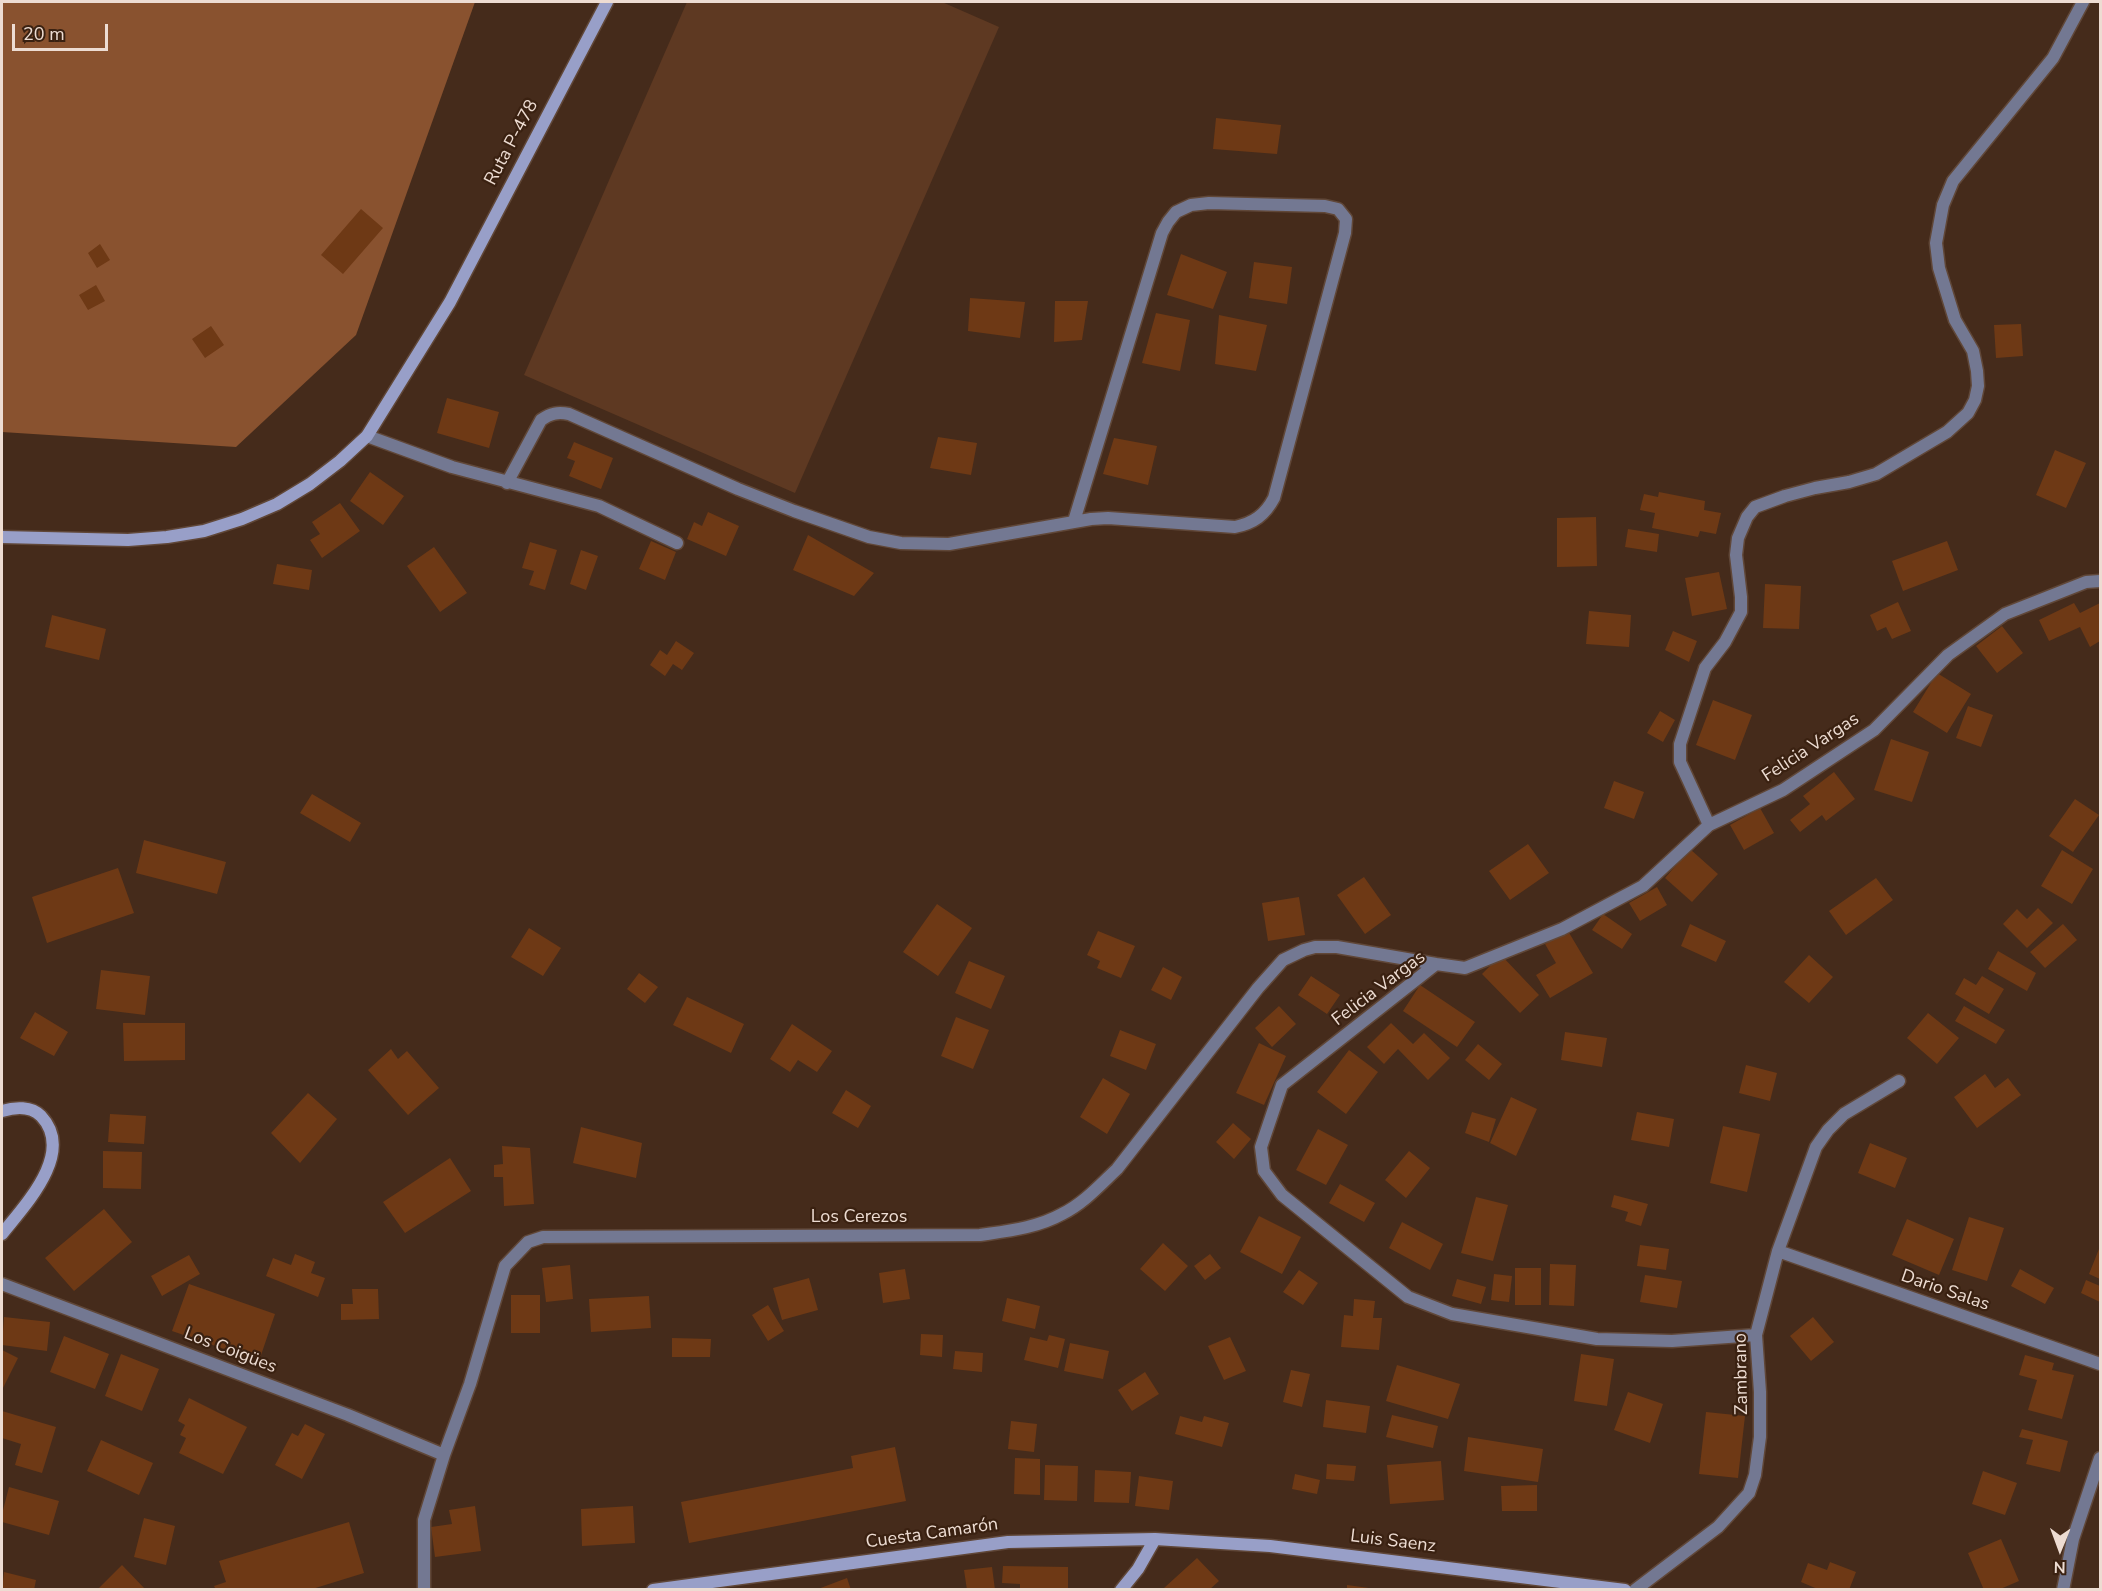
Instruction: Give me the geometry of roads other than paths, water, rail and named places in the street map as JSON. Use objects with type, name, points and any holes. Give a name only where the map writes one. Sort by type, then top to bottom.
[{"type":"main road","name":"Ruta P-478","points":[[2,537],[128,540],[204,531],[242,519],[277,504],[310,484],[340,461],[367,436],[450,302],[607,2]]},
{"type":"main road","points":[[2,1111],[15,1108],[29,1109],[39,1114],[47,1124],[53,1145],[52,1157],[39,1185],[2,1234]]},
{"type":"main road","points":[[1121,1590],[1138,1569],[1155,1539]]},
{"type":"main road","name":"Cuesta Camarón","points":[[653,1590],[1008,1542],[1155,1539]]},
{"type":"main road","name":"Luis Saenz","points":[[1155,1539],[1280,1547],[1625,1590]]},
{"type":"street","points":[[1709,825],[1680,762],[1680,744],[1705,668],[1725,642],[1741,612],[1742,597],[1736,555],[1738,538],[1747,517],[1755,507],[1785,496],[1876,474],[1947,432],[1968,413],[1975,400],[1978,386],[1977,371],[1973,351],[1955,320],[1938,267],[1936,243],[1943,205],[1953,181],[2053,58],[2083,2]]},
{"type":"street","points":[[507,483],[541,420],[549,414],[559,412],[569,414],[738,489],[869,537],[901,543],[949,544],[1074,521],[1108,518],[1235,527],[1247,524],[1258,519],[1268,509],[1274,498],[1345,233],[1346,219],[1338,209],[1325,206],[1209,202],[1183,208],[1172,217],[1162,233],[1074,521]]},
{"type":"street","points":[[367,436],[452,467],[599,507],[677,543]]},
{"type":"street","name":"Felicia Vargas","points":[[1756,1335],[1672,1341],[1597,1339],[1452,1314],[1408,1297],[1282,1195],[1263,1171],[1261,1147],[1282,1085],[1436,964],[1465,968],[1562,929],[1643,886],[1709,825],[1784,790],[1874,730],[1948,655],[2005,614],[2086,582],[2100,580]]},
{"type":"street","name":"Los Cerezos","points":[[424,1590],[424,1520],[444,1455],[470,1384],[505,1266],[528,1242],[543,1237],[980,1235],[1027,1227],[1063,1214],[1090,1194],[1117,1169],[1258,988],[1283,960],[1315,947],[1337,947],[1436,964]]},
{"type":"street","name":"Zambrano","points":[[1635,1590],[1718,1527],[1749,1493],[1755,1475],[1760,1437],[1756,1335],[1778,1251],[1816,1147],[1844,1114],[1899,1081]]},
{"type":"street","name":"Dario Salas","points":[[1778,1251],[2100,1364]]},
{"type":"street","name":"Los Coigües","points":[[2,1284],[348,1415],[444,1455]]},
{"type":"street","points":[[2063,1590],[2073,1539],[2100,1458]]}]
